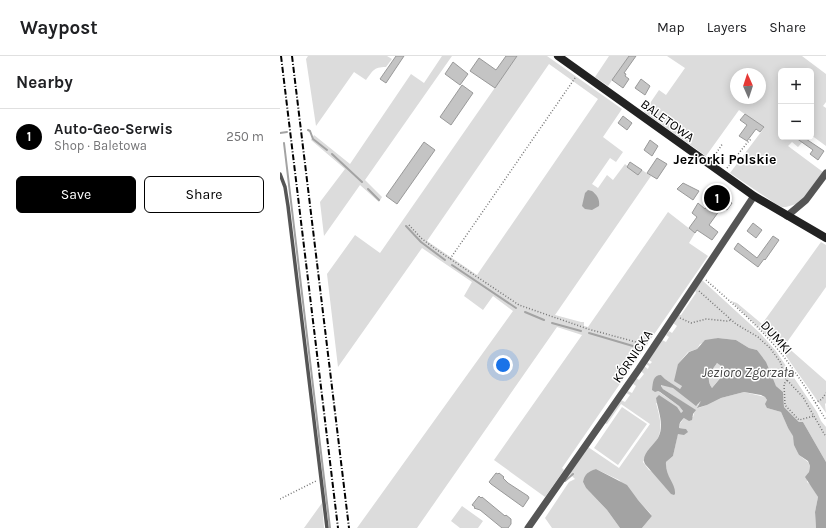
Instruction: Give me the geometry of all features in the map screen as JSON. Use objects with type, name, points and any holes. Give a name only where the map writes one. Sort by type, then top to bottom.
[{"type":"street","name":"BALETOWA","points":[[558,56],[754,196],[826,238]]},
{"type":"street","points":[[787,216],[806,200],[826,173]]},
{"type":"street","name":"KÓRNICKA","points":[[528,528],[702,276],[754,196]]},
{"type":"lane","points":[[280,174],[285,187],[288,206],[327,528]]},
{"type":"path","points":[[450,259],[579,71]]},
{"type":"path","points":[[726,170],[747,142],[751,139],[752,140]]},
{"type":"path","points":[[712,160],[723,143]]},
{"type":"path","points":[[409,225],[421,238],[519,305],[588,329],[653,347]]},
{"type":"path","name":"DUMKI","points":[[702,276],[768,339],[786,360],[826,420]]},
{"type":"path","points":[[694,287],[732,320],[758,337],[770,348],[781,363],[784,377],[803,397],[826,437]]},
{"type":"path","points":[[675,315],[690,323],[706,319],[732,320]]},
{"type":"path","points":[[787,380],[784,384],[785,406],[799,420],[814,416]]},
{"type":"path","points":[[816,403],[822,399],[826,393]]},
{"type":"path","points":[[280,499],[322,478]]},
{"type":"shaded area","points":[[308,56],[387,56],[392,59],[386,67],[374,70],[366,80],[354,72],[316,126],[306,59]]},
{"type":"shaded area","points":[[442,56],[452,56],[365,180],[382,197],[379,202],[360,185],[324,236],[320,202],[345,169],[311,140],[314,135],[350,164],[411,74],[424,83]]},
{"type":"shaded area","points":[[517,56],[547,56],[622,109],[603,137],[623,152],[616,162],[610,158],[592,184],[598,188],[607,175],[613,180],[625,164],[638,175],[642,170],[651,176],[555,315],[584,322],[584,326],[588,327],[668,212],[695,233],[689,243],[708,256],[562,468],[564,470],[545,497],[494,460],[582,335],[557,327],[417,528],[357,528],[513,311],[493,296],[483,310],[464,296],[472,282],[422,248],[338,367],[327,274],[355,235],[380,253]],"holes":[[[549,64],[598,99],[477,275],[427,241]]]},
{"type":"shaded area","points":[[609,56],[629,56],[608,86],[595,77]]},
{"type":"shaded area","points":[[667,56],[802,56],[826,74],[826,102],[823,106],[826,108],[826,146],[814,137],[814,68],[778,68],[778,140],[804,140],[798,147],[792,142],[788,146],[823,172],[800,203],[782,207],[730,173],[764,128],[739,110],[706,156],[644,112],[659,90],[666,95],[685,68]]},
{"type":"shaded area","points":[[821,242],[826,245],[826,287],[785,345],[826,381],[826,413],[781,349],[731,301],[737,303],[762,324]]},
{"type":"shaded area","points":[[702,280],[761,334],[776,351],[826,427],[826,462],[803,422],[799,422],[784,407],[783,392],[776,386],[757,350],[749,348],[736,340],[718,338],[700,344],[697,349],[688,352],[678,364],[682,386],[680,389],[661,375],[658,391],[679,406],[683,411],[681,413],[656,403],[660,422],[659,434],[657,440],[643,462],[649,470],[670,480],[666,473],[666,462],[673,456],[678,433],[682,434],[686,429],[679,428],[679,425],[684,418],[693,417],[695,410],[663,389],[661,386],[662,384],[674,388],[698,405],[701,401],[702,402],[698,408],[721,398],[744,392],[765,397],[767,400],[767,408],[781,412],[793,435],[799,455],[808,462],[810,466],[807,482],[811,485],[818,497],[815,512],[816,528],[642,528],[652,516],[650,513],[619,480],[596,469],[587,473],[583,482],[586,488],[607,510],[620,528],[552,528],[545,518],[569,482],[575,479],[570,474],[588,447],[619,468],[650,424],[621,404],[607,424],[604,423],[621,400],[625,402],[630,395],[626,393],[628,391],[632,393],[636,386],[632,383],[636,378],[639,380],[644,374],[641,371],[644,366],[648,369],[649,366],[646,364],[647,362],[650,364],[652,362],[649,360],[662,340],[666,342],[669,337],[666,335],[669,331],[672,333],[677,326],[673,323],[678,315],[681,315],[696,293],[695,290]]},
{"type":"shaded area","points":[[717,363],[727,369],[712,388],[709,378]]},
{"type":"shaded area","points":[[622,407],[647,424],[618,465],[594,448]]},
{"type":"shaded area","points":[[322,503],[324,528],[304,528]]},
{"type":"shaded area","points":[[462,506],[483,521],[478,528],[460,528],[451,521]]},
{"type":"water","points":[[588,190],[592,191],[598,197],[599,201],[599,206],[592,210],[585,209],[582,206],[585,193]]},
{"type":"water","name":"Jezioro Zgorzała","points":[[718,338],[736,340],[749,348],[757,350],[766,362],[776,386],[783,392],[784,407],[799,422],[803,422],[826,462],[826,528],[816,528],[815,512],[818,497],[805,477],[809,472],[810,466],[808,461],[799,455],[794,445],[793,436],[781,412],[767,408],[765,404],[767,400],[761,395],[744,392],[721,398],[697,408],[701,401],[696,406],[673,388],[661,385],[663,389],[696,410],[693,414],[692,420],[689,421],[684,418],[680,422],[679,428],[686,429],[688,432],[684,435],[678,434],[673,456],[666,462],[667,472],[675,490],[674,495],[671,494],[645,464],[644,457],[658,438],[661,428],[656,398],[659,395],[677,407],[681,413],[683,411],[679,406],[660,392],[655,392],[652,390],[654,380],[656,376],[661,375],[680,389],[682,386],[674,381],[678,364],[689,352],[697,349],[705,340]],"holes":[[[717,363],[727,370],[712,388],[709,378]]]},
{"type":"water","points":[[596,469],[627,485],[652,516],[642,528],[620,528],[607,510],[586,488],[583,482],[584,477],[589,472]]},
{"type":"building","points":[[396,56],[404,56],[386,83],[380,79]]},
{"type":"building","points":[[506,56],[517,56],[495,88],[470,71],[479,58],[496,70]]},
{"type":"building","points":[[629,56],[636,56],[624,73],[629,79],[623,88],[612,80]]},
{"type":"building","points":[[453,62],[468,74],[460,85],[445,74]]},
{"type":"building","points":[[641,79],[650,86],[645,95],[635,88]]},
{"type":"building","points":[[462,85],[473,93],[451,125],[440,117]]},
{"type":"building","points":[[745,114],[764,127],[760,132],[756,129],[747,141],[739,136],[747,125],[740,120]]},
{"type":"building","points":[[623,116],[632,123],[627,130],[618,123]]},
{"type":"building","points":[[650,140],[658,146],[652,156],[644,150]]},
{"type":"building","points":[[799,140],[808,140],[824,151],[818,160],[810,154],[813,150]]},
{"type":"building","points":[[424,142],[435,150],[397,204],[386,196]]},
{"type":"building","points":[[657,158],[667,164],[657,179],[647,173]]},
{"type":"building","points":[[630,162],[642,170],[638,175],[627,167]]},
{"type":"building","points":[[683,183],[699,191],[693,200],[677,189]]},
{"type":"building","points":[[717,192],[732,203],[727,210],[722,207],[709,225],[718,232],[712,240],[697,230],[695,233],[689,228],[697,217],[692,213],[698,203],[705,209]]},
{"type":"building","points":[[753,223],[762,230],[756,238],[747,231]]},
{"type":"building","points":[[773,236],[779,240],[765,260],[764,259],[758,267],[734,249],[738,243],[757,258]]},
{"type":"building","points":[[496,473],[499,473],[508,483],[528,496],[529,498],[523,507],[489,482]]},
{"type":"building","points":[[479,496],[511,519],[511,524],[508,528],[502,528],[480,510],[474,508],[475,507],[472,505]]},
{"type":"waterway","points":[[308,130],[310,131],[313,139],[327,150]]},
{"type":"waterway","points":[[280,133],[287,132]]},
{"type":"waterway","points":[[284,143],[330,528]]},
{"type":"waterway","points":[[332,154],[362,182]]},
{"type":"waterway","points":[[368,189],[379,200]]},
{"type":"waterway","points":[[406,226],[421,242],[445,260]]},
{"type":"waterway","points":[[452,265],[516,308]]},
{"type":"waterway","points":[[525,312],[544,320]]},
{"type":"waterway","points":[[552,323],[581,331]]},
{"type":"waterway","points":[[589,333],[643,349]]},
{"type":"waterway","points":[[565,481],[573,474]]},
{"type":"railway","points":[[281,56],[338,528]]},
{"type":"railway","points":[[292,56],[349,528]]},
{"type":"place","name":"Auto-Geo-Serwis","points":[[717,198]]},
{"type":"district","name":"Jeziorki Polskie","points":[[725,159]]}]
